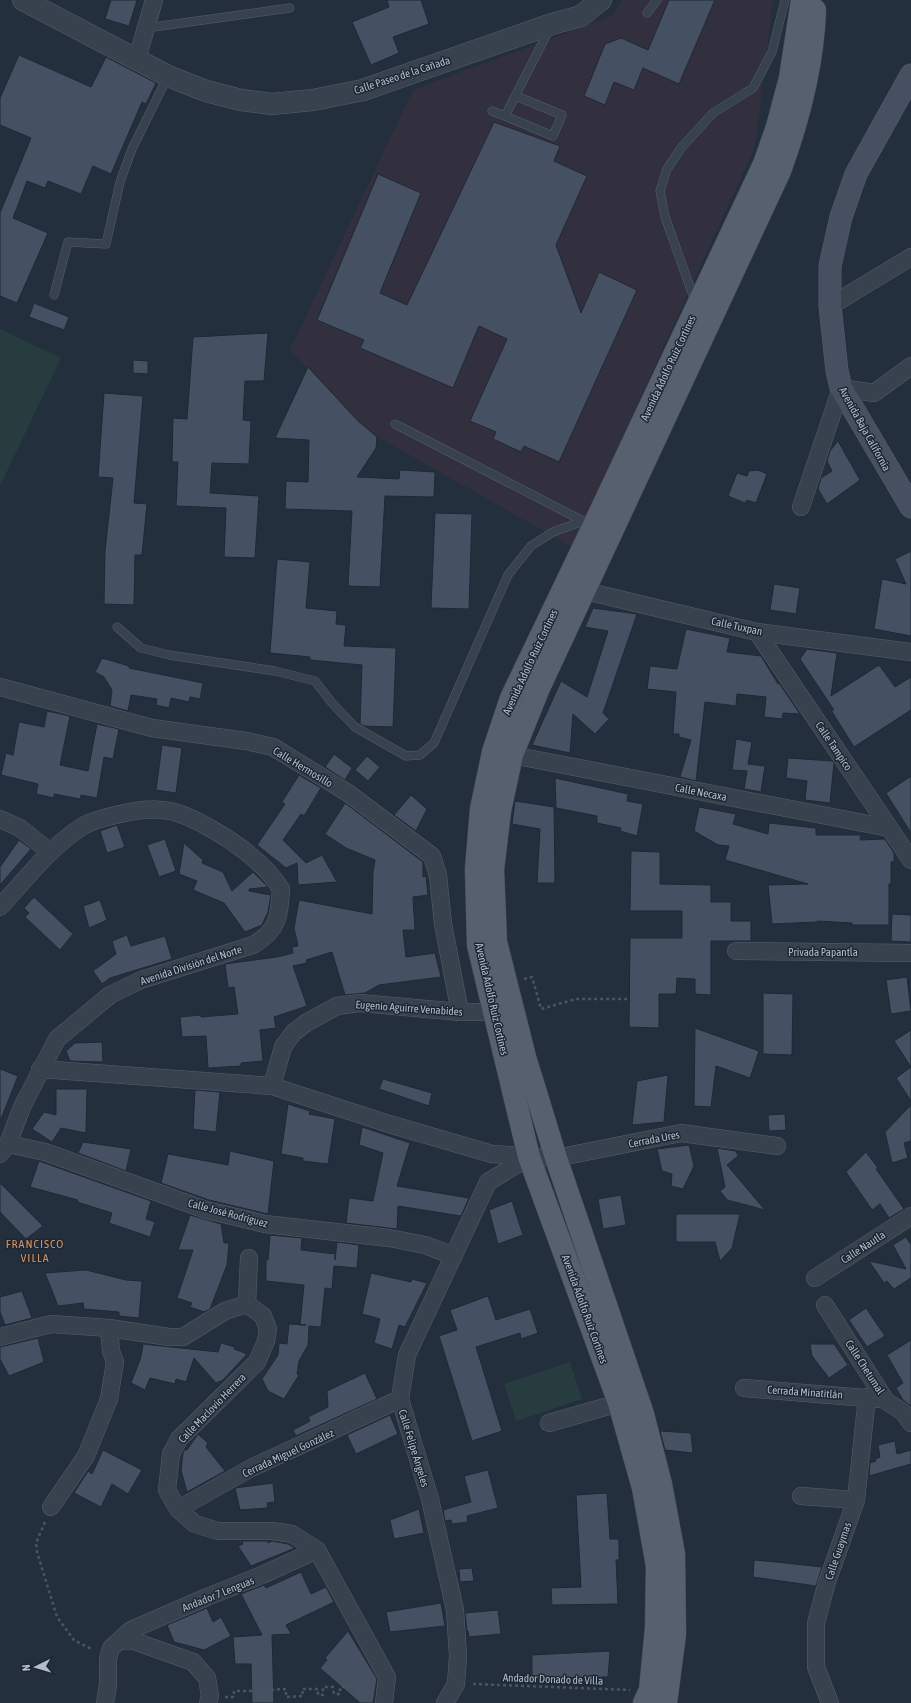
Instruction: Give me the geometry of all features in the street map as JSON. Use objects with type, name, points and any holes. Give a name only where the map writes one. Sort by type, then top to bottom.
[{"type":"main road","name":"Avenida Adolfo Ruiz Cortines","points":[[654,1699],[657,1566],[643,1488],[619,1403],[530,1157],[516,1060],[496,942],[493,870],[500,810],[512,756],[598,529],[696,306],[764,164],[778,127],[790,78],[802,0]]},
{"type":"main road","name":"Avenida Adolfo Ruiz Cortines","points":[[598,529],[780,171],[794,132],[808,71],[816,0]]},
{"type":"main road","name":"Avenida Baja California","points":[[907,494],[841,388],[837,372],[830,306],[830,266],[841,217],[856,174],[911,75]]},
{"type":"main road","name":"Avenida Adolfo Ruiz Cortines","points":[[575,588],[511,698],[493,752],[481,809],[476,869],[478,945],[494,1012],[516,1060],[556,1158],[643,1414],[661,1484],[674,1554],[675,1634],[654,1699]]},
{"type":"street","name":"Calle Paseo de la Cañada","points":[[23,0],[168,76],[206,91],[241,100],[272,104],[313,100],[363,90],[552,24],[581,16],[601,0]]},
{"type":"street","points":[[137,59],[154,0]]},
{"type":"street","points":[[830,306],[911,257]]},
{"type":"street","points":[[801,507],[841,388],[874,393],[911,366]]},
{"type":"street","name":"Calle Tuxpan","points":[[575,588],[758,632],[911,652]]},
{"type":"street","name":"Calle Tampico","points":[[758,632],[911,860]]},
{"type":"street","name":"Calle Hermosillo","points":[[0,687],[152,728],[246,741],[273,747],[348,793],[432,856],[438,875],[443,924],[460,1012]]},
{"type":"street","name":"Calle Necaxa","points":[[512,756],[890,828]]},
{"type":"street","name":"Avenida División del Norte","points":[[0,907],[50,852],[84,826],[148,808],[162,808],[195,819],[228,839],[272,875],[281,888],[276,924],[266,937],[253,945],[141,980],[110,995],[57,1039],[40,1069],[4,1149]]},
{"type":"street","points":[[0,819],[20,828],[50,852]]},
{"type":"street","name":"Privada Papantla","points":[[736,951],[911,952]]},
{"type":"street","name":"Eugenio Aguirre Venabides","points":[[272,1086],[283,1047],[293,1033],[306,1023],[337,1006],[360,1003],[460,1012],[494,1012]]},
{"type":"street","points":[[40,1069],[272,1086],[389,1124],[492,1154],[556,1158]]},
{"type":"street","name":"Cerrada Ures","points":[[556,1158],[681,1133],[777,1146]]},
{"type":"street","name":"Calle José Rodríguez","points":[[4,1149],[45,1152],[206,1210],[265,1224],[373,1236],[425,1245],[454,1256]]},
{"type":"street","name":"Calle Felipe Ángeles","points":[[445,1703],[456,1684],[458,1656],[454,1610],[430,1500],[400,1399],[407,1355],[488,1182],[530,1157]]},
{"type":"street","name":"Calle Nautla","points":[[815,1278],[911,1216]]},
{"type":"street","points":[[0,1337],[51,1324],[109,1328],[169,1338],[183,1337],[224,1311],[247,1304],[249,1258]]},
{"type":"street","name":"Calle Maclovio Herrera","points":[[247,1304],[263,1316],[268,1329],[266,1341],[257,1362],[179,1439],[171,1454],[167,1490],[178,1509],[194,1524],[218,1531],[272,1531],[292,1534],[317,1550],[387,1677],[384,1703]]},
{"type":"street","name":"Calle Chetumal","points":[[824,1305],[886,1400],[908,1414]]},
{"type":"street","points":[[51,1507],[86,1456],[109,1399],[115,1362],[111,1351],[109,1328]]},
{"type":"street","name":"Cerrada Minatitlán","points":[[744,1388],[867,1397],[886,1400]]},
{"type":"street","name":"Calle Guaymas","points":[[830,1703],[816,1667],[816,1623],[827,1582],[856,1500],[867,1397]]},
{"type":"street","name":"Cerrada Miguel González","points":[[178,1509],[251,1468],[400,1399]]},
{"type":"street","points":[[549,1423],[619,1403]]},
{"type":"street","points":[[801,1496],[856,1500]]},
{"type":"street","name":"Andador 7 Lenguas","points":[[108,1659],[111,1648],[131,1630],[262,1575],[317,1550]]},
{"type":"street","points":[[120,1640],[134,1641],[193,1662],[207,1678],[209,1700]]},
{"type":"street","points":[[105,1703],[108,1685],[108,1659]]},
{"type":"lane","points":[[647,13],[657,0]]},
{"type":"lane","points":[[696,306],[665,216],[660,192],[662,184],[667,170],[681,148],[699,127],[714,113],[754,88],[772,52],[785,0]]},
{"type":"lane","points":[[146,28],[290,8]]},
{"type":"lane","points":[[505,116],[552,24]]},
{"type":"lane","points":[[54,295],[68,242],[106,244],[120,182],[132,149],[168,76]]},
{"type":"lane","points":[[492,111],[553,136],[562,115],[516,96]]},
{"type":"lane","points":[[395,424],[598,529]]},
{"type":"lane","points":[[117,627],[141,648],[169,655],[275,671],[315,681],[332,703],[355,727],[406,756],[420,755],[434,743],[508,575],[531,546],[553,532],[598,529]]},
{"type":"path","points":[[524,983],[523,979],[532,977],[541,1009],[576,999],[630,999]]},
{"type":"path","points":[[51,1507],[40,1533],[37,1547],[57,1617],[74,1640],[108,1659]]},
{"type":"path","name":"Andador Donado de Villa","points":[[456,1684],[654,1699]]},
{"type":"path","points":[[209,1700],[234,1697],[234,1691],[257,1691],[257,1698],[269,1697],[269,1690],[286,1689],[286,1697],[303,1696],[302,1689],[318,1689],[318,1695],[323,1694],[323,1688],[333,1687],[334,1694],[340,1694],[340,1687],[358,1686],[359,1694],[363,1694],[364,1687],[387,1686]]},
{"type":"shaded area","points":[[622,0],[773,0],[755,147],[572,547],[364,429],[290,350],[413,90],[612,16]]},
{"type":"green space","points":[[0,329],[61,358],[0,486]]},
{"type":"green space","points":[[570,1362],[582,1399],[516,1421],[504,1384]]},
{"type":"building","points":[[111,0],[137,0],[129,26],[105,19]]},
{"type":"building","points":[[387,0],[421,0],[429,24],[393,37],[399,53],[371,65],[352,22],[389,7]]},
{"type":"building","points":[[669,0],[715,0],[679,84],[643,68],[634,90],[614,82],[605,105],[584,96],[605,44],[621,38],[648,50]]},
{"type":"building","points":[[19,55],[91,87],[106,57],[156,83],[146,104],[142,102],[111,174],[93,166],[81,194],[48,181],[45,188],[27,181],[13,218],[48,233],[17,303],[0,296],[0,213],[31,138],[0,125],[0,98]]},
{"type":"building","points":[[494,122],[560,146],[554,161],[587,176],[556,245],[581,313],[599,272],[637,290],[559,462],[524,446],[521,452],[493,439],[496,432],[470,421],[507,339],[479,326],[453,388],[360,348],[364,340],[317,320],[378,174],[421,193],[380,293],[407,305]]},
{"type":"building","points":[[34,303],[69,317],[64,330],[29,317]]},
{"type":"building","points":[[268,333],[264,381],[245,381],[243,420],[251,421],[249,464],[212,463],[210,493],[259,496],[255,558],[224,557],[226,508],[176,506],[178,462],[172,462],[173,418],[187,419],[193,337]]},
{"type":"building","points":[[133,360],[148,361],[148,374],[133,373]]},
{"type":"building","points":[[308,367],[358,421],[377,437],[376,448],[357,477],[399,479],[400,470],[435,472],[434,497],[385,496],[380,587],[348,586],[352,511],[285,509],[286,481],[308,482],[309,440],[275,438]]},
{"type":"building","points":[[104,393],[143,396],[134,503],[147,504],[142,555],[135,555],[134,605],[104,604],[105,551],[113,478],[98,477]]},
{"type":"building","points":[[838,441],[860,480],[827,504],[818,489],[821,478],[832,471],[827,461],[830,451]]},
{"type":"building","points":[[758,470],[767,474],[756,503],[747,500],[745,503],[728,496],[737,473],[747,476],[749,471]]},
{"type":"building","points":[[435,513],[472,514],[469,609],[431,608]]},
{"type":"building","points":[[911,551],[911,636],[874,629],[882,579],[906,584],[895,559]]},
{"type":"building","points":[[277,559],[310,562],[306,608],[337,611],[336,624],[346,625],[344,646],[396,648],[393,727],[364,726],[360,724],[362,665],[310,660],[310,657],[270,653]]},
{"type":"building","points":[[774,584],[800,588],[796,614],[770,610]]},
{"type":"building","points":[[593,608],[637,614],[603,713],[609,719],[595,734],[573,714],[570,753],[532,745],[561,681],[587,697],[608,631],[585,627]]},
{"type":"building","points":[[686,629],[730,638],[727,652],[761,656],[778,684],[779,683],[800,714],[783,713],[782,719],[764,717],[766,697],[737,694],[736,706],[705,702],[696,781],[680,777],[691,740],[679,737],[679,734],[673,734],[676,692],[647,689],[650,666],[677,669]]},
{"type":"building","points":[[807,649],[837,653],[831,696],[879,665],[895,687],[911,677],[911,710],[854,747],[831,710],[834,710],[800,659]]},
{"type":"building","points":[[102,658],[129,666],[129,668],[203,683],[200,699],[190,697],[189,702],[171,698],[169,708],[156,705],[157,699],[131,695],[128,711],[110,706],[112,690],[104,677],[95,672]]},
{"type":"building","points":[[47,711],[70,716],[60,765],[88,771],[97,724],[119,729],[113,759],[104,757],[97,798],[81,795],[80,799],[54,794],[54,798],[36,794],[38,784],[1,775],[6,753],[13,755],[19,722],[44,727]]},
{"type":"building","points":[[736,739],[752,742],[748,764],[765,766],[761,792],[744,789],[747,771],[732,770]]},
{"type":"building","points":[[162,745],[182,748],[176,793],[156,790]]},
{"type":"building","points":[[334,754],[352,768],[345,780],[325,767]]},
{"type":"building","points":[[367,756],[380,767],[368,781],[355,770]]},
{"type":"building","points":[[788,758],[832,761],[834,763],[830,803],[805,800],[807,781],[786,778]]},
{"type":"building","points":[[299,775],[321,788],[304,816],[301,814],[283,840],[306,863],[322,855],[337,882],[298,885],[297,863],[286,868],[257,845],[285,804],[282,802]]},
{"type":"building","points":[[911,776],[911,833],[886,793]]},
{"type":"building","points":[[555,778],[628,794],[627,801],[643,804],[637,836],[620,831],[621,828],[597,823],[597,816],[556,808]]},
{"type":"building","points":[[411,795],[427,809],[416,831],[394,815]]},
{"type":"building","points":[[515,801],[554,807],[555,883],[537,883],[540,829],[512,824]]},
{"type":"building","points":[[345,803],[423,862],[423,877],[426,876],[428,895],[413,897],[415,930],[403,930],[406,957],[435,953],[441,977],[379,985],[365,993],[345,995],[332,952],[306,960],[307,963],[293,966],[307,1006],[274,1017],[276,1028],[260,1030],[263,1061],[241,1063],[241,1066],[208,1068],[206,1036],[182,1037],[180,1017],[238,1014],[234,987],[228,988],[225,964],[277,957],[293,953],[292,947],[298,946],[294,928],[299,900],[372,914],[373,872],[375,860],[346,848],[325,834]]},
{"type":"building","points":[[699,807],[736,814],[733,824],[768,834],[769,823],[816,828],[816,835],[861,835],[860,840],[885,839],[894,853],[894,861],[891,862],[891,884],[889,884],[889,925],[852,925],[852,923],[817,921],[772,924],[768,885],[808,884],[725,860],[729,846],[718,845],[694,831]]},
{"type":"building","points":[[117,825],[125,847],[107,853],[100,831]]},
{"type":"building","points":[[165,839],[176,871],[159,877],[147,845]]},
{"type":"building","points":[[19,840],[31,849],[0,885],[0,867]]},
{"type":"building","points":[[184,843],[203,860],[202,863],[223,872],[232,891],[253,872],[268,887],[249,889],[249,891],[271,895],[268,912],[262,925],[245,932],[224,903],[193,890],[197,881],[179,874]]},
{"type":"building","points":[[631,851],[660,852],[660,884],[711,885],[711,902],[731,902],[731,921],[751,921],[751,941],[711,941],[711,995],[695,994],[695,979],[677,978],[676,994],[659,994],[659,1028],[629,1027],[630,938],[682,938],[682,911],[630,911]]},
{"type":"building","points":[[34,897],[73,934],[60,950],[25,917],[29,913],[24,908]]},
{"type":"building","points":[[100,900],[107,920],[89,928],[83,906]]},
{"type":"building","points":[[892,914],[911,915],[911,942],[891,941]]},
{"type":"building","points":[[127,935],[131,946],[165,936],[172,959],[110,978],[102,984],[93,971],[116,954],[112,941]]},
{"type":"building","points":[[907,977],[911,1011],[891,1014],[886,980]]},
{"type":"building","points":[[763,993],[793,994],[792,1055],[763,1054]]},
{"type":"building","points":[[695,1028],[759,1051],[750,1078],[716,1066],[711,1107],[694,1106]]},
{"type":"building","points":[[911,1030],[911,1067],[894,1041]]},
{"type":"building","points":[[102,1042],[103,1062],[70,1061],[66,1051],[75,1043]]},
{"type":"building","points":[[911,1067],[911,1101],[896,1078]]},
{"type":"building","points":[[0,1069],[18,1076],[1,1119],[0,1119]]},
{"type":"building","points":[[668,1075],[664,1122],[632,1125],[637,1081]]},
{"type":"building","points":[[383,1079],[432,1093],[429,1106],[379,1089]]},
{"type":"building","points":[[56,1089],[87,1089],[86,1133],[61,1128],[52,1142],[32,1129],[44,1112],[56,1115]]},
{"type":"building","points":[[195,1090],[220,1092],[216,1132],[193,1129]]},
{"type":"building","points":[[288,1104],[310,1111],[309,1114],[335,1119],[328,1164],[303,1161],[303,1158],[281,1154]]},
{"type":"building","points":[[911,1105],[911,1141],[904,1143],[908,1158],[892,1163],[885,1132]]},
{"type":"building","points":[[785,1114],[786,1130],[769,1131],[768,1115]]},
{"type":"building","points":[[362,1127],[410,1143],[397,1186],[469,1198],[461,1216],[398,1206],[397,1229],[346,1223],[349,1198],[373,1201],[383,1153],[359,1145]]},
{"type":"building","points":[[83,1142],[131,1149],[126,1171],[78,1153]]},
{"type":"building","points":[[689,1145],[694,1166],[683,1189],[671,1186],[672,1174],[662,1171],[657,1149]]},
{"type":"building","points":[[717,1148],[736,1151],[738,1156],[727,1165],[765,1210],[727,1200],[720,1191],[725,1187]]},
{"type":"building","points":[[230,1151],[274,1161],[268,1214],[209,1200],[161,1183],[168,1154],[228,1165]]},
{"type":"building","points":[[866,1152],[904,1209],[889,1218],[880,1204],[872,1210],[846,1172]]},
{"type":"building","points":[[39,1161],[151,1201],[146,1219],[155,1222],[150,1237],[109,1223],[112,1213],[77,1202],[78,1200],[30,1187]]},
{"type":"building","points":[[0,1183],[43,1226],[26,1239],[0,1212]]},
{"type":"building","points":[[621,1195],[626,1225],[603,1229],[598,1199]]},
{"type":"building","points":[[512,1201],[523,1235],[498,1244],[489,1210]]},
{"type":"building","points":[[676,1214],[740,1214],[732,1248],[720,1261],[715,1242],[676,1242]]},
{"type":"building","points":[[190,1215],[221,1224],[224,1243],[229,1243],[227,1265],[210,1309],[204,1312],[190,1307],[192,1303],[177,1298],[193,1250],[178,1250]]},
{"type":"building","points":[[270,1235],[302,1238],[301,1250],[335,1254],[335,1260],[337,1242],[359,1245],[357,1268],[334,1266],[332,1289],[325,1288],[321,1327],[309,1326],[308,1345],[299,1361],[297,1374],[299,1375],[284,1399],[268,1391],[262,1379],[278,1355],[279,1343],[287,1344],[289,1324],[300,1325],[304,1285],[266,1281],[266,1260],[268,1260]]},
{"type":"building","points":[[906,1237],[911,1245],[911,1278],[894,1289],[887,1281],[884,1283],[869,1261],[906,1269],[893,1245]]},
{"type":"building","points":[[86,1270],[126,1280],[142,1281],[139,1318],[119,1316],[119,1312],[84,1309],[83,1303],[58,1306],[45,1273]]},
{"type":"building","points":[[371,1273],[411,1282],[412,1279],[427,1283],[405,1327],[399,1325],[392,1349],[374,1343],[380,1319],[362,1314]]},
{"type":"building","points":[[22,1291],[32,1318],[5,1325],[0,1312],[0,1297]]},
{"type":"building","points":[[488,1296],[496,1320],[530,1309],[538,1333],[521,1339],[520,1333],[476,1347],[502,1431],[472,1441],[439,1336],[457,1330],[450,1310]]},
{"type":"building","points":[[866,1308],[885,1336],[867,1347],[849,1320]]},
{"type":"building","points":[[38,1338],[44,1362],[9,1376],[0,1359],[0,1347]]},
{"type":"building","points":[[911,1340],[911,1406],[903,1400],[896,1388],[903,1383],[887,1355]]},
{"type":"building","points":[[221,1343],[235,1347],[234,1349],[247,1354],[223,1380],[216,1383],[194,1358],[186,1382],[176,1379],[175,1384],[150,1378],[145,1390],[131,1383],[141,1357],[143,1344],[218,1352]]},
{"type":"building","points":[[810,1344],[834,1344],[848,1365],[829,1378],[812,1356]]},
{"type":"building","points":[[365,1373],[377,1399],[296,1436],[293,1430],[310,1421],[308,1417],[328,1407],[327,1391]]},
{"type":"building","points":[[390,1415],[398,1434],[356,1454],[347,1435]]},
{"type":"building","points":[[660,1431],[691,1433],[693,1453],[665,1450]]},
{"type":"building","points":[[198,1434],[208,1443],[206,1447],[225,1471],[187,1492],[181,1470],[183,1453],[185,1449],[187,1450]]},
{"type":"building","points":[[895,1441],[897,1454],[911,1450],[911,1464],[869,1476],[870,1463],[876,1461],[875,1459],[880,1457],[878,1445]]},
{"type":"building","points":[[103,1450],[142,1470],[128,1494],[112,1484],[101,1507],[74,1493],[88,1471],[92,1474]]},
{"type":"building","points":[[488,1470],[498,1508],[467,1516],[468,1522],[452,1524],[451,1520],[445,1521],[443,1510],[471,1502],[464,1476]]},
{"type":"building","points":[[273,1483],[275,1502],[267,1503],[268,1508],[240,1510],[235,1488]]},
{"type":"building","points":[[607,1493],[610,1539],[619,1539],[619,1560],[616,1560],[618,1604],[552,1605],[551,1588],[581,1587],[576,1495]]},
{"type":"building","points":[[419,1509],[424,1533],[394,1539],[390,1520]]},
{"type":"building","points":[[242,1541],[268,1541],[268,1543],[272,1541],[288,1544],[295,1548],[251,1566],[238,1546],[243,1544]]},
{"type":"building","points":[[754,1560],[822,1567],[816,1586],[753,1577]]},
{"type":"building","points":[[472,1568],[474,1581],[460,1582],[459,1569]]},
{"type":"building","points":[[301,1572],[311,1594],[326,1587],[334,1602],[286,1625],[291,1634],[272,1635],[274,1703],[252,1703],[251,1664],[235,1664],[233,1637],[262,1635],[241,1594],[264,1585],[266,1588]]},
{"type":"building","points":[[441,1603],[445,1626],[390,1632],[386,1612]]},
{"type":"building","points":[[207,1608],[213,1622],[221,1617],[231,1636],[204,1650],[174,1642],[167,1625]]},
{"type":"building","points":[[498,1610],[501,1634],[469,1637],[465,1613]]},
{"type":"building","points":[[348,1631],[377,1679],[373,1703],[360,1703],[320,1668],[327,1660],[325,1658]]},
{"type":"building","points":[[610,1651],[608,1677],[557,1678],[557,1680],[532,1678],[532,1655]]},
{"type":"district","name":"FRANCISCO VILLA","points":[[35,1251]]}]
